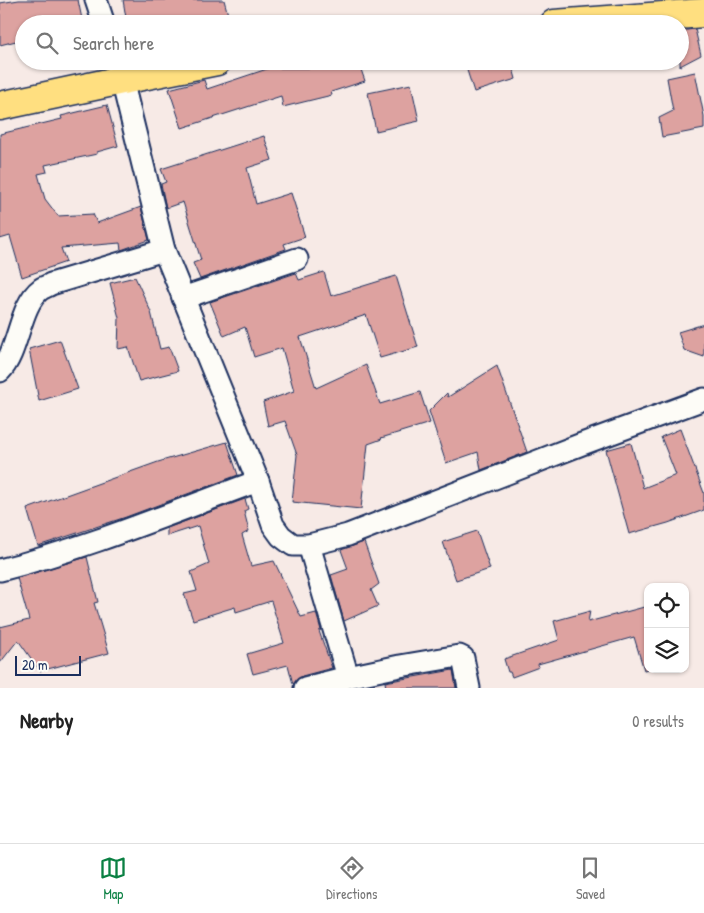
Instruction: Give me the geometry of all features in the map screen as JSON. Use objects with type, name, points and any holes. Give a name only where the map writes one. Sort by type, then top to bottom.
[{"type":"highway","points":[[677,15],[704,13]]},
{"type":"highway","points":[[0,106],[119,70]]},
{"type":"street","points":[[96,0],[101,15]]},
{"type":"street","points":[[119,70],[164,250],[258,481],[273,525],[281,536],[293,545],[309,545],[348,535],[704,399]]},
{"type":"street","points":[[0,371],[7,363],[31,302],[40,290],[51,284],[164,250]]},
{"type":"street","points":[[184,298],[297,259]]},
{"type":"street","points":[[0,570],[111,536],[258,481]]},
{"type":"street","points":[[309,545],[348,677]]},
{"type":"street","points":[[305,688],[400,666],[459,656],[464,660],[469,688]]},
{"type":"building","points":[[19,0],[78,0],[81,15],[15,15],[15,41],[0,45],[0,3]]},
{"type":"building","points":[[123,0],[224,0],[228,15],[126,15]]},
{"type":"building","points":[[695,29],[701,55],[689,61],[689,30]]},
{"type":"building","points":[[264,70],[361,70],[365,81],[331,92],[332,95],[283,107],[281,96],[182,128],[169,89],[204,80],[207,89]]},
{"type":"building","points":[[467,70],[514,70],[516,79],[474,92]]},
{"type":"building","points":[[695,72],[704,116],[704,129],[662,137],[659,118],[673,111],[667,78]]},
{"type":"building","points":[[411,84],[419,121],[376,131],[368,93]]},
{"type":"building","points":[[107,105],[118,146],[97,152],[97,154],[45,165],[47,172],[38,174],[45,199],[58,216],[93,214],[97,223],[141,207],[149,240],[121,250],[120,243],[61,248],[66,262],[22,277],[10,236],[0,239],[0,134],[62,119],[61,116]]},
{"type":"building","points":[[264,136],[272,160],[247,168],[256,204],[291,193],[305,237],[284,244],[286,249],[200,279],[193,263],[201,260],[183,202],[166,208],[161,184],[166,182],[161,169]]},
{"type":"building","points":[[324,272],[331,296],[396,276],[418,347],[380,358],[366,315],[300,337],[316,388],[366,365],[380,404],[420,392],[430,423],[381,438],[368,444],[361,509],[292,502],[297,455],[285,421],[268,426],[263,402],[294,391],[282,348],[254,357],[245,327],[224,336],[210,302],[296,273],[299,280]]},
{"type":"building","points":[[135,277],[151,312],[160,349],[169,347],[178,371],[139,381],[128,347],[118,349],[119,318],[110,283]]},
{"type":"building","points":[[704,324],[704,357],[684,350],[678,332]]},
{"type":"building","points":[[60,340],[78,389],[39,401],[29,349]]},
{"type":"building","points":[[497,366],[527,452],[481,470],[478,452],[446,463],[429,411],[447,393],[448,397]]},
{"type":"building","points":[[680,429],[704,493],[704,510],[629,534],[606,450],[631,443],[643,488],[676,475],[661,437]]},
{"type":"building","points":[[227,442],[238,475],[126,517],[38,546],[27,509],[158,462]]},
{"type":"building","points":[[245,499],[248,509],[244,511],[249,531],[242,535],[251,566],[274,561],[301,617],[316,613],[321,630],[319,631],[332,668],[302,676],[293,684],[288,665],[253,674],[247,654],[284,643],[271,601],[236,612],[235,607],[193,620],[184,594],[197,591],[191,572],[209,564],[198,526],[167,536],[167,528]]},
{"type":"building","points":[[477,531],[490,569],[456,580],[443,542]]},
{"type":"building","points":[[364,542],[379,584],[371,590],[378,606],[344,621],[331,575],[348,569],[341,550]]},
{"type":"building","points":[[87,557],[98,602],[94,603],[109,653],[40,671],[18,640],[0,663],[0,627],[29,620],[17,578]]},
{"type":"building","points":[[644,607],[644,670],[634,637],[538,664],[539,667],[512,677],[510,672],[508,672],[504,659],[559,640],[554,621],[590,611],[588,622]]},
{"type":"building","points":[[453,670],[456,688],[386,688],[385,682]]}]
